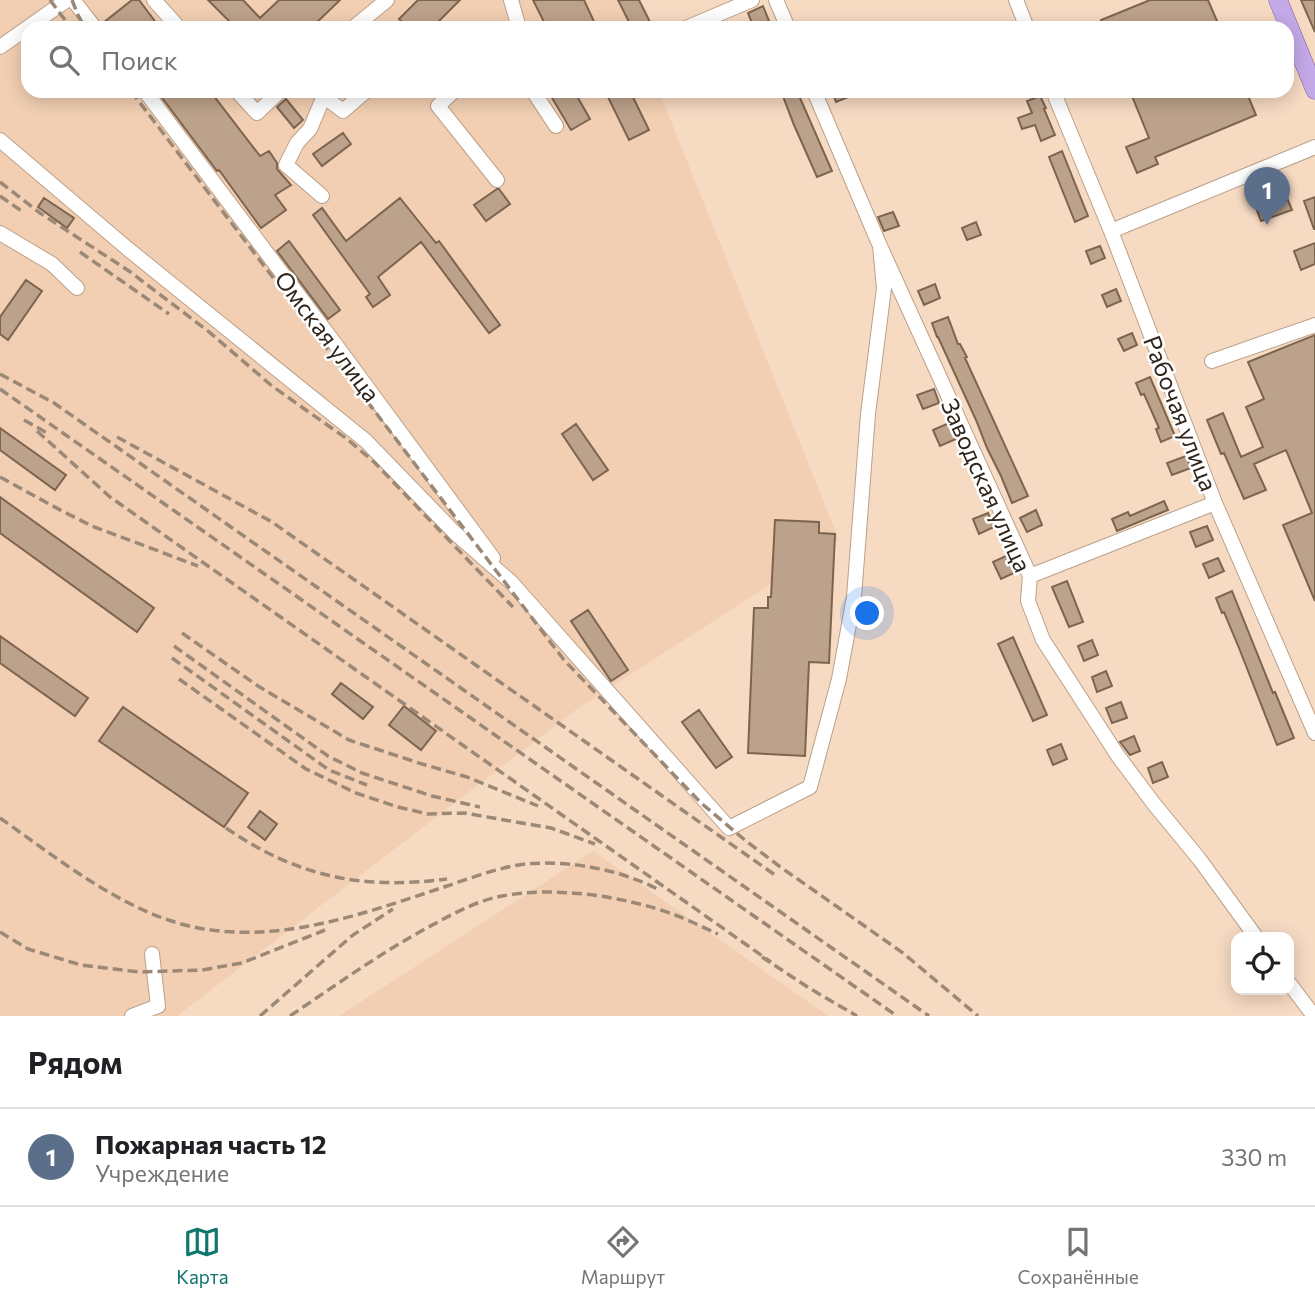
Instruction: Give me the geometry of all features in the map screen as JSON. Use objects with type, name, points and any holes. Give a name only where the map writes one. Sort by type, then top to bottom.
[{"type":"main road","points":[[1278,0],[1287,21]]},
{"type":"main road","points":[[1294,39],[1315,90]]},
{"type":"street","points":[[37,21],[67,0]]},
{"type":"street","points":[[73,0],[90,21]]},
{"type":"street","points":[[154,0],[174,21]]},
{"type":"street","points":[[362,21],[387,0]]},
{"type":"street","points":[[511,0],[517,21]]},
{"type":"street","points":[[702,21],[752,0]]},
{"type":"street","points":[[776,0],[785,21]]},
{"type":"street","points":[[1016,0],[1024,21]]},
{"type":"street","points":[[0,47],[21,32]]},
{"type":"street","name":"Омская улица","points":[[150,98],[511,582]]},
{"type":"street","points":[[243,98],[257,113],[273,98]]},
{"type":"street","points":[[319,98],[310,129],[297,144],[286,165],[322,196]]},
{"type":"street","points":[[325,98],[343,111],[358,98]]},
{"type":"street","points":[[447,98],[438,106],[497,180]]},
{"type":"street","points":[[537,98],[555,126]]},
{"type":"street","name":"Заводская улица","points":[[817,98],[880,246],[1030,576],[1028,601],[1043,640],[1118,756],[1252,932]]},
{"type":"street","name":"Рабочая улица","points":[[1057,98],[1111,230],[1215,503],[1315,733]]},
{"type":"street","points":[[0,140],[128,249],[366,441],[455,533],[511,582]]},
{"type":"street","points":[[1111,230],[1315,146]]},
{"type":"street","points":[[0,233],[52,264],[77,288]]},
{"type":"street","name":"Заводская улица","points":[[511,582],[729,828],[810,787],[839,678],[854,597],[868,414],[884,288],[880,246]]},
{"type":"street","points":[[1212,361],[1315,325]]},
{"type":"street","points":[[1030,576],[1215,503]]},
{"type":"street","points":[[132,1016],[158,1006],[152,954]]},
{"type":"street","points":[[1294,989],[1314,1016]]},
{"type":"shaded area","points":[[0,0],[622,0],[631,21],[21,21],[21,98],[662,98],[839,540],[577,709],[177,1016],[0,1016]]},
{"type":"shaded area","points":[[593,851],[828,1016],[339,1016]]},
{"type":"building","points":[[132,0],[139,0],[155,21],[106,21]]},
{"type":"building","points":[[208,0],[243,0],[260,18],[279,0],[340,0],[318,21],[229,21]]},
{"type":"building","points":[[418,0],[460,0],[439,21],[399,19]]},
{"type":"building","points":[[533,0],[584,0],[594,21],[544,21]]},
{"type":"building","points":[[618,0],[639,0],[650,21],[628,21]]},
{"type":"building","points":[[1150,0],[1208,0],[1217,21],[1101,21]]},
{"type":"building","points":[[1301,0],[1315,0],[1315,32]]},
{"type":"building","points":[[763,6],[769,21],[751,21],[748,13]]},
{"type":"building","points":[[162,98],[215,98],[260,156],[269,151],[277,163],[277,169],[291,185],[275,195],[286,210],[261,228],[219,170],[217,171]]},
{"type":"building","points":[[552,98],[578,98],[590,119],[571,130]]},
{"type":"building","points":[[608,98],[633,98],[649,130],[629,140]]},
{"type":"building","points":[[784,98],[800,98],[832,171],[817,177]]},
{"type":"building","points":[[1041,98],[1055,135],[1041,141],[1035,125],[1022,129],[1018,118],[1032,113],[1027,101]]},
{"type":"building","points":[[1133,98],[1249,98],[1256,115],[1155,157],[1158,164],[1137,173],[1126,147],[1149,138]]},
{"type":"building","points":[[286,99],[303,120],[294,128],[277,107]]},
{"type":"building","points":[[343,133],[351,144],[322,166],[313,154]]},
{"type":"building","points":[[1062,151],[1088,216],[1075,222],[1049,157]]},
{"type":"building","points":[[1280,181],[1292,210],[1261,221],[1250,192]]},
{"type":"building","points":[[497,189],[510,204],[486,221],[474,205]]},
{"type":"building","points":[[1315,197],[1315,229],[1314,229],[1304,201]]},
{"type":"building","points":[[44,198],[74,218],[67,228],[38,207]]},
{"type":"building","points":[[400,198],[436,243],[439,241],[500,325],[489,333],[421,242],[378,277],[390,295],[373,307],[366,297],[370,294],[313,215],[322,208],[346,241]]},
{"type":"building","points":[[893,212],[899,226],[884,231],[878,217]]},
{"type":"building","points":[[976,222],[981,235],[967,240],[962,228]]},
{"type":"building","points":[[289,241],[340,310],[328,319],[277,251]]},
{"type":"building","points":[[1315,243],[1315,264],[1301,270],[1294,251]]},
{"type":"building","points":[[1100,246],[1105,258],[1091,264],[1086,251]]},
{"type":"building","points":[[26,280],[42,291],[8,340],[0,334],[0,317]]},
{"type":"building","points":[[935,284],[940,298],[924,305],[918,291]]},
{"type":"building","points":[[1116,289],[1121,301],[1107,307],[1102,295]]},
{"type":"building","points":[[948,317],[1028,496],[1012,503],[932,323]]},
{"type":"building","points":[[1132,333],[1137,345],[1124,351],[1118,339]]},
{"type":"building","points":[[1315,335],[1315,601],[1283,525],[1312,513],[1286,450],[1254,464],[1266,490],[1244,499],[1207,420],[1223,413],[1241,457],[1263,447],[1246,407],[1264,399],[1248,362]]},
{"type":"building","points":[[1150,377],[1175,436],[1161,442],[1156,429],[1159,428],[1144,394],[1141,395],[1136,383]]},
{"type":"building","points":[[934,389],[939,403],[923,409],[917,395]]},
{"type":"building","points":[[949,423],[956,439],[940,446],[933,430]]},
{"type":"building","points":[[576,424],[608,470],[593,480],[562,434]]},
{"type":"building","points":[[0,428],[66,475],[55,490],[0,450]]},
{"type":"building","points":[[1186,456],[1191,468],[1172,475],[1167,463]]},
{"type":"building","points":[[0,497],[154,608],[137,632],[0,533]]},
{"type":"building","points":[[1164,501],[1168,510],[1117,531],[1112,519],[1128,512],[1130,516]]},
{"type":"building","points":[[1036,510],[1042,525],[1027,532],[1020,518]]},
{"type":"building","points":[[988,513],[994,527],[979,534],[973,519]]},
{"type":"building","points":[[775,520],[819,522],[819,533],[835,534],[829,663],[809,662],[805,756],[748,753],[754,608],[768,608],[768,597],[771,597]]},
{"type":"building","points":[[1207,526],[1213,540],[1196,547],[1190,532]]},
{"type":"building","points":[[1008,555],[1016,572],[1001,579],[993,562]]},
{"type":"building","points":[[1218,558],[1224,571],[1209,578],[1203,564]]},
{"type":"building","points":[[1067,581],[1083,622],[1069,627],[1052,587]]},
{"type":"building","points":[[1232,591],[1294,738],[1277,745],[1216,598]]},
{"type":"building","points":[[588,610],[628,670],[611,681],[571,621]]},
{"type":"building","points":[[0,636],[88,698],[75,716],[0,663]]},
{"type":"building","points":[[1013,637],[1047,715],[1033,721],[998,644]]},
{"type":"building","points":[[1092,640],[1098,655],[1084,661],[1078,646]]},
{"type":"building","points":[[1106,671],[1112,686],[1097,692],[1092,677]]},
{"type":"building","points":[[341,683],[373,707],[363,719],[332,694]]},
{"type":"building","points":[[1121,702],[1127,718],[1112,723],[1106,708]]},
{"type":"building","points":[[404,706],[436,731],[421,750],[389,725]]},
{"type":"building","points":[[123,707],[248,793],[224,827],[99,741]]},
{"type":"building","points":[[699,710],[732,757],[716,768],[682,722]]},
{"type":"building","points":[[1134,736],[1140,751],[1130,755],[1120,742]]},
{"type":"building","points":[[1061,744],[1067,759],[1053,765],[1047,750]]},
{"type":"building","points":[[1162,762],[1168,777],[1153,783],[1148,768]]},
{"type":"building","points":[[260,811],[277,824],[265,840],[248,827]]},
{"type":"railway","points":[[50,0],[66,21]]},
{"type":"railway","points":[[72,0],[81,21]]},
{"type":"railway","points":[[136,98],[564,660],[701,803],[779,866],[903,953],[978,1016]]},
{"type":"railway","points":[[0,182],[40,213],[129,271],[208,331],[272,386],[347,439],[374,462],[513,607]]},
{"type":"railway","points":[[0,196],[23,212]]},
{"type":"railway","points":[[80,252],[169,314]]},
{"type":"railway","points":[[0,374],[54,403],[929,1016]]},
{"type":"railway","points":[[0,389],[897,1016]]},
{"type":"railway","points":[[24,420],[49,434]]},
{"type":"railway","points":[[37,431],[110,497],[771,962]]},
{"type":"railway","points":[[117,437],[272,522],[775,875]]},
{"type":"railway","points":[[0,477],[92,526],[198,566]]},
{"type":"railway","points":[[182,633],[258,686],[349,740],[467,777],[538,806]]},
{"type":"railway","points":[[174,646],[328,756],[362,773],[432,796],[480,807]]},
{"type":"railway","points":[[172,658],[329,770],[367,785]]},
{"type":"railway","points":[[179,679],[306,769],[356,793],[428,814],[464,813],[551,828],[595,844]]},
{"type":"railway","points":[[0,818],[122,900],[176,923],[204,929],[264,932],[323,923],[381,908],[492,871],[525,864],[559,863],[611,871],[659,890]]},
{"type":"railway","points":[[226,828],[279,858],[331,876],[386,883],[447,879]]},
{"type":"railway","points":[[290,1016],[419,932],[469,906],[502,896],[544,892],[612,898],[655,908],[718,934]]},
{"type":"railway","points":[[260,1016],[353,935],[393,909]]},
{"type":"railway","points":[[0,932],[28,949],[81,965],[139,972],[202,970],[242,963],[325,930]]},
{"type":"railway","points":[[762,957],[857,1016]]},
{"type":"place","name":"Пожарная часть 12","points":[[1267,225]]}]
